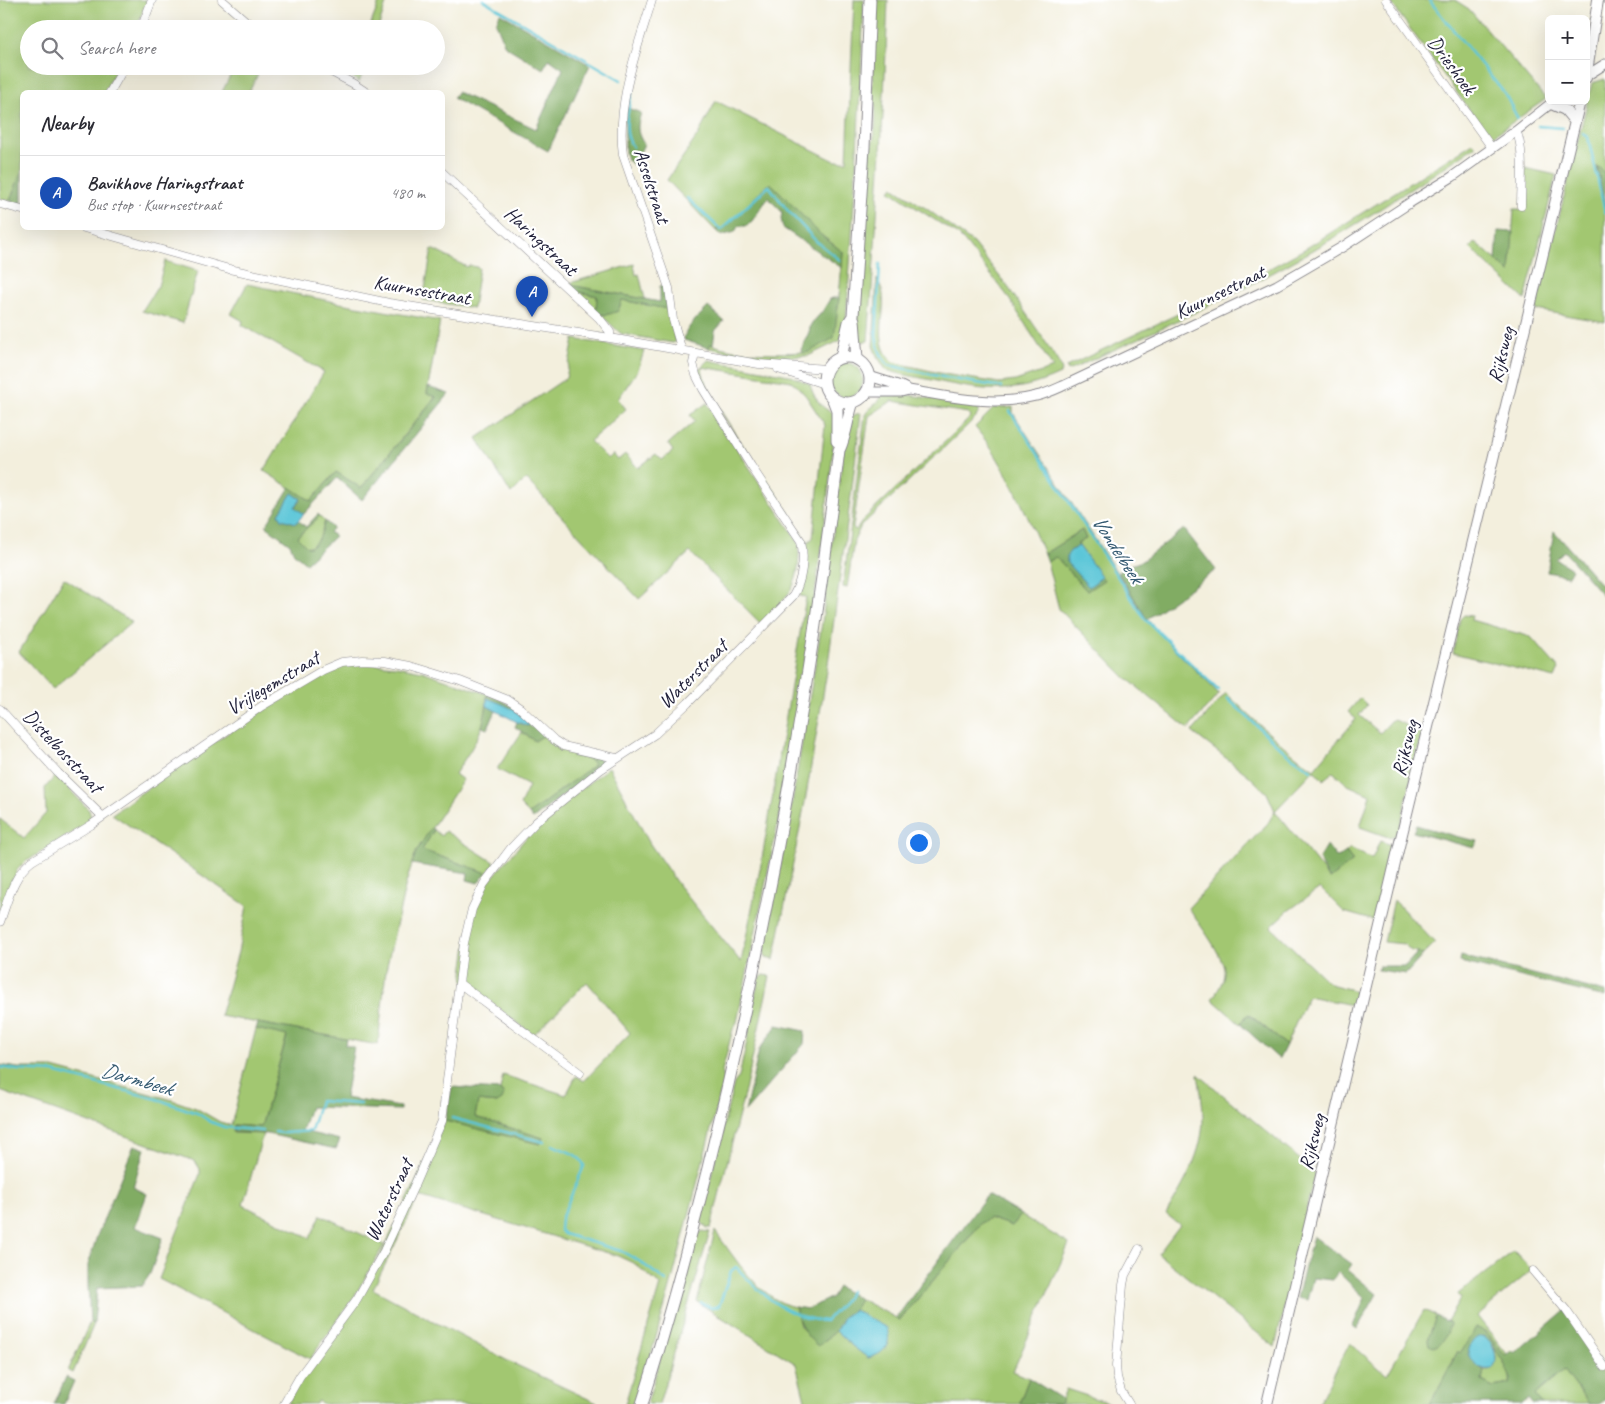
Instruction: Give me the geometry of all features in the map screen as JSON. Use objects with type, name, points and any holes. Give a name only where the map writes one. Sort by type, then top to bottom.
[{"type":"main road","points":[[857,359],[852,316],[864,148],[870,0]]},
{"type":"main road","points":[[1589,60],[1598,0]]},
{"type":"main road","points":[[1558,105],[1565,110],[1575,122]]},
{"type":"main road","name":"Rijksweg","points":[[1267,1404],[1579,105]]},
{"type":"main road","points":[[841,357],[852,316]]},
{"type":"main road","points":[[841,357],[857,359],[867,369],[869,376],[866,392],[853,402],[838,401],[827,391],[824,384],[826,369],[832,362],[841,357]]},
{"type":"main road","points":[[642,1404],[671,1309],[722,1112],[777,857],[802,716],[826,555],[839,450],[837,443],[837,410],[832,397]]},
{"type":"main road","points":[[839,450],[853,402]]},
{"type":"street","points":[[144,20],[152,0]]},
{"type":"street","points":[[222,0],[245,20]]},
{"type":"street","name":"Asselstraat","points":[[652,0],[630,75],[622,112],[621,140],[623,155],[669,288],[673,320],[682,351]]},
{"type":"street","name":"Drieshoek","points":[[1386,0],[1492,148]]},
{"type":"street","points":[[1590,73],[1605,64]]},
{"type":"street","points":[[111,90],[119,75]]},
{"type":"street","points":[[337,75],[363,90]]},
{"type":"street","name":"Kuurnsestraat","points":[[869,376],[909,390],[967,400],[1003,401],[1038,396],[1277,285],[1344,246],[1452,177],[1549,105]]},
{"type":"street","points":[[1516,131],[1520,138],[1521,148],[1521,206]]},
{"type":"street","name":"Haringstraat","points":[[445,175],[599,318],[610,332],[610,338]]},
{"type":"street","points":[[0,204],[20,209]]},
{"type":"street","name":"Kuurnsestraat","points":[[91,230],[229,269],[389,303],[759,364],[826,369]]},
{"type":"street","name":"Waterstraat","points":[[284,1404],[300,1376],[357,1299],[384,1251],[442,1121],[464,943],[472,909],[484,884],[511,848],[536,822],[616,758],[655,734],[793,596],[799,586],[804,552],[802,541],[703,389],[696,375],[693,363],[695,354]]},
{"type":"street","name":"Kuurnsestraat","points":[[759,364],[824,384]]},
{"type":"street","name":"Kuurnsestraat","points":[[866,392],[901,392],[909,390]]},
{"type":"street","name":"Vrijlegemstraat","points":[[0,922],[17,877],[24,867],[91,825],[262,706],[323,670],[342,662],[362,660],[385,661],[411,666],[460,681],[508,700],[520,708],[563,746],[616,758]]},
{"type":"street","name":"Distelbosstraat","points":[[0,709],[58,773],[102,816]]},
{"type":"street","points":[[460,984],[580,1073]]},
{"type":"street","points":[[1129,1404],[1121,1391],[1117,1377],[1119,1318],[1125,1275],[1140,1249]]},
{"type":"street","points":[[1534,1271],[1566,1310],[1605,1367]]},
{"type":"green space","points":[[0,0],[147,0],[139,20],[20,20],[20,75],[113,75],[105,90],[20,90],[20,175],[10,201],[0,198]]},
{"type":"green space","points":[[380,0],[387,0],[381,20],[372,20]]},
{"type":"green space","points":[[854,0],[864,0],[852,240],[846,320],[841,340],[808,356],[762,358],[709,348],[710,344],[747,352],[809,352],[838,307],[843,252],[821,235],[770,184],[723,228],[715,230],[667,180],[698,135],[716,101],[835,161],[847,161]]},
{"type":"green space","points":[[876,0],[888,0],[882,128],[868,341],[858,342],[857,321],[869,154],[875,123],[875,105],[872,91]]},
{"type":"green space","points":[[1389,0],[1455,0],[1469,9],[1545,98],[1545,100],[1490,138]]},
{"type":"green space","points":[[500,13],[590,65],[548,151],[453,98],[457,92],[536,129],[563,69],[549,59],[543,69],[505,46],[496,23]]},
{"type":"green space","points":[[230,75],[258,75],[250,90],[223,90]]},
{"type":"green space","points":[[362,75],[359,83],[352,76]]},
{"type":"green space","points":[[1605,79],[1605,174],[1597,167],[1605,206],[1605,322],[1536,310],[1587,105],[1590,105],[1592,83]]},
{"type":"green space","points":[[625,107],[641,113],[638,129],[644,144],[634,165],[627,160],[625,152]]},
{"type":"green space","points":[[1473,143],[1476,146],[1335,237],[1287,265],[1206,307],[1068,371],[1066,367],[1245,282],[1308,247]]},
{"type":"green space","points":[[1597,166],[1605,173],[1605,206]]},
{"type":"green space","points":[[1525,168],[1556,175],[1525,300],[1470,248],[1475,242],[1510,272],[1514,209],[1524,209]]},
{"type":"green space","points":[[20,175],[20,204],[10,201]]},
{"type":"green space","points":[[770,183],[821,235],[843,252],[842,268],[783,228],[782,212],[768,198],[752,221],[746,226],[738,226],[735,232],[721,236],[715,230],[723,228]]},
{"type":"green space","points":[[893,187],[973,243],[1008,287],[1043,338],[1060,365],[1062,371],[1060,374],[1027,386],[981,389],[903,375],[886,370],[873,346],[877,279],[883,294],[883,347],[893,362],[944,374],[999,383],[1015,381],[1053,368],[1006,294],[965,242],[958,235],[890,191]]},
{"type":"green space","points":[[1498,231],[1513,232],[1510,273],[1496,260]]},
{"type":"green space","points":[[432,249],[467,267],[469,265],[479,268],[473,308],[423,300]]},
{"type":"green space","points":[[165,261],[198,271],[183,323],[142,311],[158,286]]},
{"type":"green space","points":[[634,264],[636,275],[639,274],[645,299],[575,286],[570,283]]},
{"type":"green space","points":[[565,282],[575,286],[660,302],[660,286],[664,285],[667,309],[622,300],[618,311],[602,314],[596,311],[597,296],[575,291]]},
{"type":"green space","points":[[247,284],[440,321],[427,393],[436,396],[361,488],[336,472],[311,501],[264,471],[324,372],[242,325],[243,321],[231,314]]},
{"type":"green space","points":[[575,291],[597,296],[596,311]]},
{"type":"green space","points":[[839,298],[834,338],[809,352],[803,353],[801,350],[811,324],[830,299]]},
{"type":"green space","points":[[622,300],[667,309],[676,341],[673,343],[619,332],[600,314],[605,315],[618,311]]},
{"type":"green space","points":[[708,307],[724,321],[715,331],[713,345],[710,344],[709,348],[684,340],[690,326]]},
{"type":"green space","points":[[574,339],[644,351],[638,370],[618,399],[626,409],[590,441],[608,459],[613,454],[618,460],[625,454],[638,468],[656,454],[662,460],[673,451],[668,444],[695,421],[690,415],[707,403],[799,543],[798,570],[792,589],[780,605],[761,624],[690,552],[639,599],[526,479],[511,494],[477,438],[566,378]]},
{"type":"green space","points":[[708,360],[789,375],[810,384],[818,402],[833,413],[835,423],[822,547],[785,789],[737,1022],[733,1029],[722,1071],[724,1079],[673,1277],[637,1404],[625,1404],[660,1285],[635,1264],[618,1256],[419,1196],[373,1289],[508,1361],[599,1404],[324,1404],[317,1401],[316,1404],[288,1404],[295,1388],[363,1292],[445,1121],[540,1144],[543,1138],[475,1117],[478,1101],[497,1103],[504,1095],[500,1090],[503,1075],[566,1095],[576,1076],[584,1081],[630,1033],[587,982],[533,1035],[464,981],[463,973],[468,937],[474,912],[486,885],[531,832],[563,803],[609,767],[650,844],[679,886],[741,962],[762,859],[806,597],[800,596],[806,563],[807,543],[703,385],[699,369]],"holes":[[[702,367],[791,381],[806,396],[825,425],[813,538],[808,542],[723,414],[712,395]]]},
{"type":"green space","points":[[846,363],[853,364],[858,368],[862,373],[862,387],[858,392],[853,396],[846,397],[839,396],[834,392],[830,387],[829,380],[830,373],[834,368],[839,364]]},
{"type":"green space","points":[[428,387],[449,394],[362,500],[337,478],[304,514],[295,508],[301,499],[292,494],[279,514],[282,519],[296,523],[298,520],[306,527],[318,514],[320,516],[297,537],[307,547],[311,547],[320,537],[325,521],[333,528],[329,532],[335,536],[306,563],[294,553],[290,544],[266,526],[290,487],[311,501],[336,472],[361,488],[436,397],[427,394]]},
{"type":"green space","points":[[902,394],[975,405],[979,412],[968,425],[861,526],[854,541],[847,588],[843,587],[865,415],[879,401],[882,395],[901,396]],"holes":[[[892,401],[968,413],[971,417],[864,519],[856,530],[853,528],[869,416]]]},
{"type":"green space","points":[[1013,407],[1013,413],[1147,619],[1167,642],[1219,694],[1188,729],[1124,676],[1059,609],[1047,562],[1056,556],[1087,591],[1103,580],[1077,543],[1086,539],[1082,530],[1044,554],[1005,471],[975,427],[994,408]]},
{"type":"green space","points":[[861,413],[827,671],[805,802],[774,960],[766,958],[764,951],[787,833],[822,623],[845,436],[853,415]]},
{"type":"green space","points":[[320,516],[325,521],[320,537],[311,547],[307,547],[297,537]]},
{"type":"green space","points":[[1184,529],[1216,570],[1147,619],[1118,572],[1142,561]]},
{"type":"green space","points":[[1082,530],[1086,539],[1077,543],[1079,546],[1071,550],[1089,587],[1102,577],[1104,580],[1087,591],[1056,557],[1047,562],[1044,554]]},
{"type":"green space","points":[[1554,531],[1605,589],[1605,598],[1564,551],[1556,559],[1572,569],[1568,576],[1547,572]]},
{"type":"green space","points":[[64,578],[132,622],[53,689],[19,652]]},
{"type":"green space","points":[[1464,615],[1472,616],[1471,620],[1531,637],[1559,669],[1555,678],[1453,653],[1460,619]]},
{"type":"green space","points":[[362,663],[396,666],[422,671],[487,694],[485,717],[478,737],[455,774],[463,780],[416,852],[406,883],[386,970],[378,1045],[220,1016],[238,952],[247,906],[112,814],[177,767],[285,695],[337,667]]},
{"type":"green space","points":[[1226,693],[1279,742],[1314,769],[1356,719],[1348,712],[1360,698],[1367,705],[1359,715],[1380,733],[1393,719],[1422,733],[1398,835],[1388,837],[1360,827],[1370,795],[1348,785],[1333,772],[1323,780],[1314,770],[1275,811],[1267,793],[1248,775],[1192,732]]},
{"type":"green space","points":[[487,694],[505,702],[518,711],[544,735],[535,741],[515,727],[517,722],[528,726],[512,709],[487,698]]},
{"type":"green space","points":[[487,706],[496,711],[487,729],[482,727]]},
{"type":"green space","points":[[522,732],[535,741],[544,735],[573,751],[572,756],[586,758],[592,761],[594,765],[529,814],[520,805],[529,786],[497,769]]},
{"type":"green space","points":[[573,751],[599,758],[600,766],[533,819],[529,814],[594,765],[592,761],[586,758],[572,756]]},
{"type":"green space","points":[[56,775],[89,810],[91,817],[89,823],[25,862],[17,870],[0,914],[0,819],[24,838],[46,813],[45,788]]},
{"type":"green space","points":[[1275,811],[1330,879],[1353,861],[1346,852],[1350,848],[1372,859],[1380,841],[1395,846],[1375,921],[1344,912],[1320,888],[1288,911],[1271,927],[1330,984],[1360,992],[1357,1006],[1308,996],[1286,1045],[1249,1014],[1240,1024],[1212,999],[1222,981],[1224,967],[1210,940],[1188,908],[1268,823]]},
{"type":"green space","points":[[1416,825],[1478,841],[1474,848],[1413,832]]},
{"type":"green space","points":[[431,828],[434,830],[422,850],[487,873],[478,883],[467,880],[468,873],[412,864],[416,852]]},
{"type":"green space","points":[[434,830],[441,836],[445,831],[495,863],[487,873],[422,850]]},
{"type":"green space","points":[[1327,845],[1337,858],[1346,852],[1353,861],[1330,879],[1322,867],[1319,858]]},
{"type":"green space","points":[[1394,900],[1435,943],[1423,955],[1411,951],[1404,944],[1384,942]]},
{"type":"green space","points":[[1418,952],[1423,955],[1406,974],[1378,970],[1379,966],[1405,966]]},
{"type":"green space","points":[[1461,956],[1605,992],[1605,997],[1460,962]]},
{"type":"green space","points":[[764,975],[770,976],[749,1074],[711,1228],[707,1228],[700,1221],[734,1083],[739,1077],[749,1032],[748,1025],[759,979]]},
{"type":"green space","points":[[1248,1014],[1286,1045],[1279,1059],[1240,1024]]},
{"type":"green space","points":[[258,1023],[346,1039],[345,1045],[354,1047],[345,1098],[400,1107],[400,1110],[310,1107],[302,1131],[340,1140],[336,1149],[267,1134],[233,1132],[234,1125],[261,1127],[287,1036],[256,1029]]},
{"type":"green space","points":[[777,1025],[805,1031],[804,1044],[745,1112],[759,1050]]},
{"type":"green space","points":[[256,1029],[287,1035],[261,1127],[234,1125],[233,1133],[263,1134],[243,1205],[310,1238],[321,1215],[384,1245],[354,1297],[310,1359],[159,1279],[200,1174],[200,1169],[195,1161],[0,1091],[0,1065],[18,1068],[53,1068],[169,1099],[196,1108],[220,1122],[231,1125]]},
{"type":"green space","points":[[1198,1074],[1315,1172],[1275,1347],[1158,1254],[1180,1225],[1166,1214],[1186,1180],[1200,1143],[1203,1111]]},
{"type":"green space","points":[[452,1087],[500,1090],[504,1095],[502,1100],[497,1103],[478,1101],[475,1117],[543,1138],[540,1144],[445,1121]]},
{"type":"green space","points":[[134,1145],[145,1149],[133,1187],[147,1194],[135,1227],[163,1238],[150,1274],[142,1286],[97,1288],[94,1324],[90,1322],[88,1265],[97,1236]]},
{"type":"green space","points":[[987,1195],[1021,1215],[1012,1226],[989,1218],[981,1223],[900,1320],[896,1318]]},
{"type":"green space","points":[[1021,1215],[1069,1244],[1013,1371],[1029,1378],[1019,1404],[806,1404],[796,1364],[697,1302],[715,1231],[740,1265],[760,1287],[782,1303],[795,1307],[800,1326],[818,1346],[836,1331],[868,1358],[872,1320],[854,1310],[860,1299],[900,1320],[981,1223],[989,1218],[1012,1226]]},
{"type":"green space","points":[[703,1231],[710,1232],[659,1404],[647,1404],[696,1234]]},
{"type":"green space","points":[[1313,1236],[1352,1264],[1348,1270],[1377,1294],[1357,1329],[1353,1326],[1365,1298],[1338,1272],[1333,1280],[1313,1278],[1307,1300],[1297,1298]]},
{"type":"green space","points":[[1514,1251],[1532,1270],[1477,1316],[1507,1354],[1505,1356],[1484,1330],[1460,1354],[1458,1351],[1430,1404],[1318,1404],[1350,1343],[1387,1375],[1424,1310],[1436,1316],[1428,1340],[1450,1323],[1447,1321],[1461,1298],[1458,1294]]},
{"type":"green space","points":[[838,1287],[860,1299],[854,1310],[843,1317],[836,1331],[818,1346],[803,1329],[795,1307],[808,1309],[832,1297]]},
{"type":"green space","points":[[1565,1310],[1605,1372],[1605,1400],[1599,1404],[1589,1404],[1564,1370],[1535,1395],[1542,1404],[1532,1404],[1528,1399],[1521,1404],[1430,1404],[1458,1351],[1460,1353],[1476,1328],[1483,1330],[1505,1356],[1512,1350],[1515,1353]],"holes":[[[1492,1344],[1503,1361],[1511,1379],[1510,1384],[1493,1387],[1482,1381],[1484,1370],[1471,1359]]]},
{"type":"green space","points":[[1436,1316],[1450,1323],[1445,1337],[1434,1347],[1429,1345],[1428,1340]]},
{"type":"green space","points":[[90,1322],[94,1324],[73,1373],[68,1371]]},
{"type":"green space","points":[[1494,1348],[1506,1364],[1510,1384],[1493,1387],[1482,1381],[1484,1370],[1489,1370],[1496,1357]]},
{"type":"green space","points":[[1564,1370],[1589,1404],[1542,1404],[1534,1395]]},
{"type":"green space","points":[[66,1377],[74,1381],[64,1404],[54,1404]]},
{"type":"green space","points":[[1029,1378],[1062,1399],[1060,1404],[1019,1404]]},
{"type":"green space","points":[[1066,1389],[1112,1404],[1060,1404]]},
{"type":"water","points":[[292,493],[301,499],[295,507],[304,514],[296,523],[282,519],[279,514]]},
{"type":"water","points":[[1079,546],[1102,577],[1089,587],[1067,563],[1068,554]]},
{"type":"water","points":[[487,698],[516,711],[529,725],[517,722],[487,706]]},
{"type":"water","points":[[854,1310],[887,1328],[887,1344],[882,1351],[874,1356],[868,1358],[836,1331],[843,1317]]},
{"type":"water","points":[[1483,1336],[1495,1351],[1496,1361],[1492,1369],[1484,1369],[1478,1366],[1468,1354],[1472,1342]]},
{"type":"waterway","name":"Vondelbeek","points":[[483,0],[621,80]]},
{"type":"waterway","points":[[1429,0],[1505,94],[1518,119]]},
{"type":"waterway","name":"Vondelbeek","points":[[633,87],[626,126],[629,141],[633,147]]},
{"type":"waterway","points":[[1538,126],[1563,128]]},
{"type":"waterway","points":[[1583,133],[1588,137],[1605,212]]},
{"type":"waterway","name":"Vondelbeek","points":[[687,198],[721,230],[769,186],[788,211],[816,241],[840,260]]},
{"type":"waterway","name":"Vondelbeek","points":[[880,264],[876,336],[880,352],[888,365],[1001,387]]},
{"type":"waterway","name":"Vondelbeek","points":[[1010,411],[1145,619],[1218,690]]},
{"type":"waterway","name":"Vondelbeek","points":[[1227,698],[1285,752],[1311,770]]},
{"type":"waterway","name":"Darmbeek","points":[[0,1067],[53,1072],[157,1099],[197,1113],[211,1122],[224,1127],[263,1131]]},
{"type":"waterway","name":"Darmbeek","points":[[275,1132],[311,1131],[320,1101],[361,1104]]},
{"type":"waterway","name":"Darmbeek","points":[[452,1118],[544,1142]]},
{"type":"waterway","name":"Darmbeek","points":[[552,1145],[575,1155],[584,1166],[561,1219],[560,1230],[564,1234],[621,1251],[639,1261],[666,1281]]},
{"type":"waterway","name":"Darmbeek","points":[[701,1303],[712,1308],[719,1306],[731,1271],[736,1267],[755,1287],[776,1303],[799,1316],[812,1319],[826,1321],[847,1298],[850,1291]]},
{"type":"place","name":"Bavikhove Haringstraat","points":[[532,317]]}]
